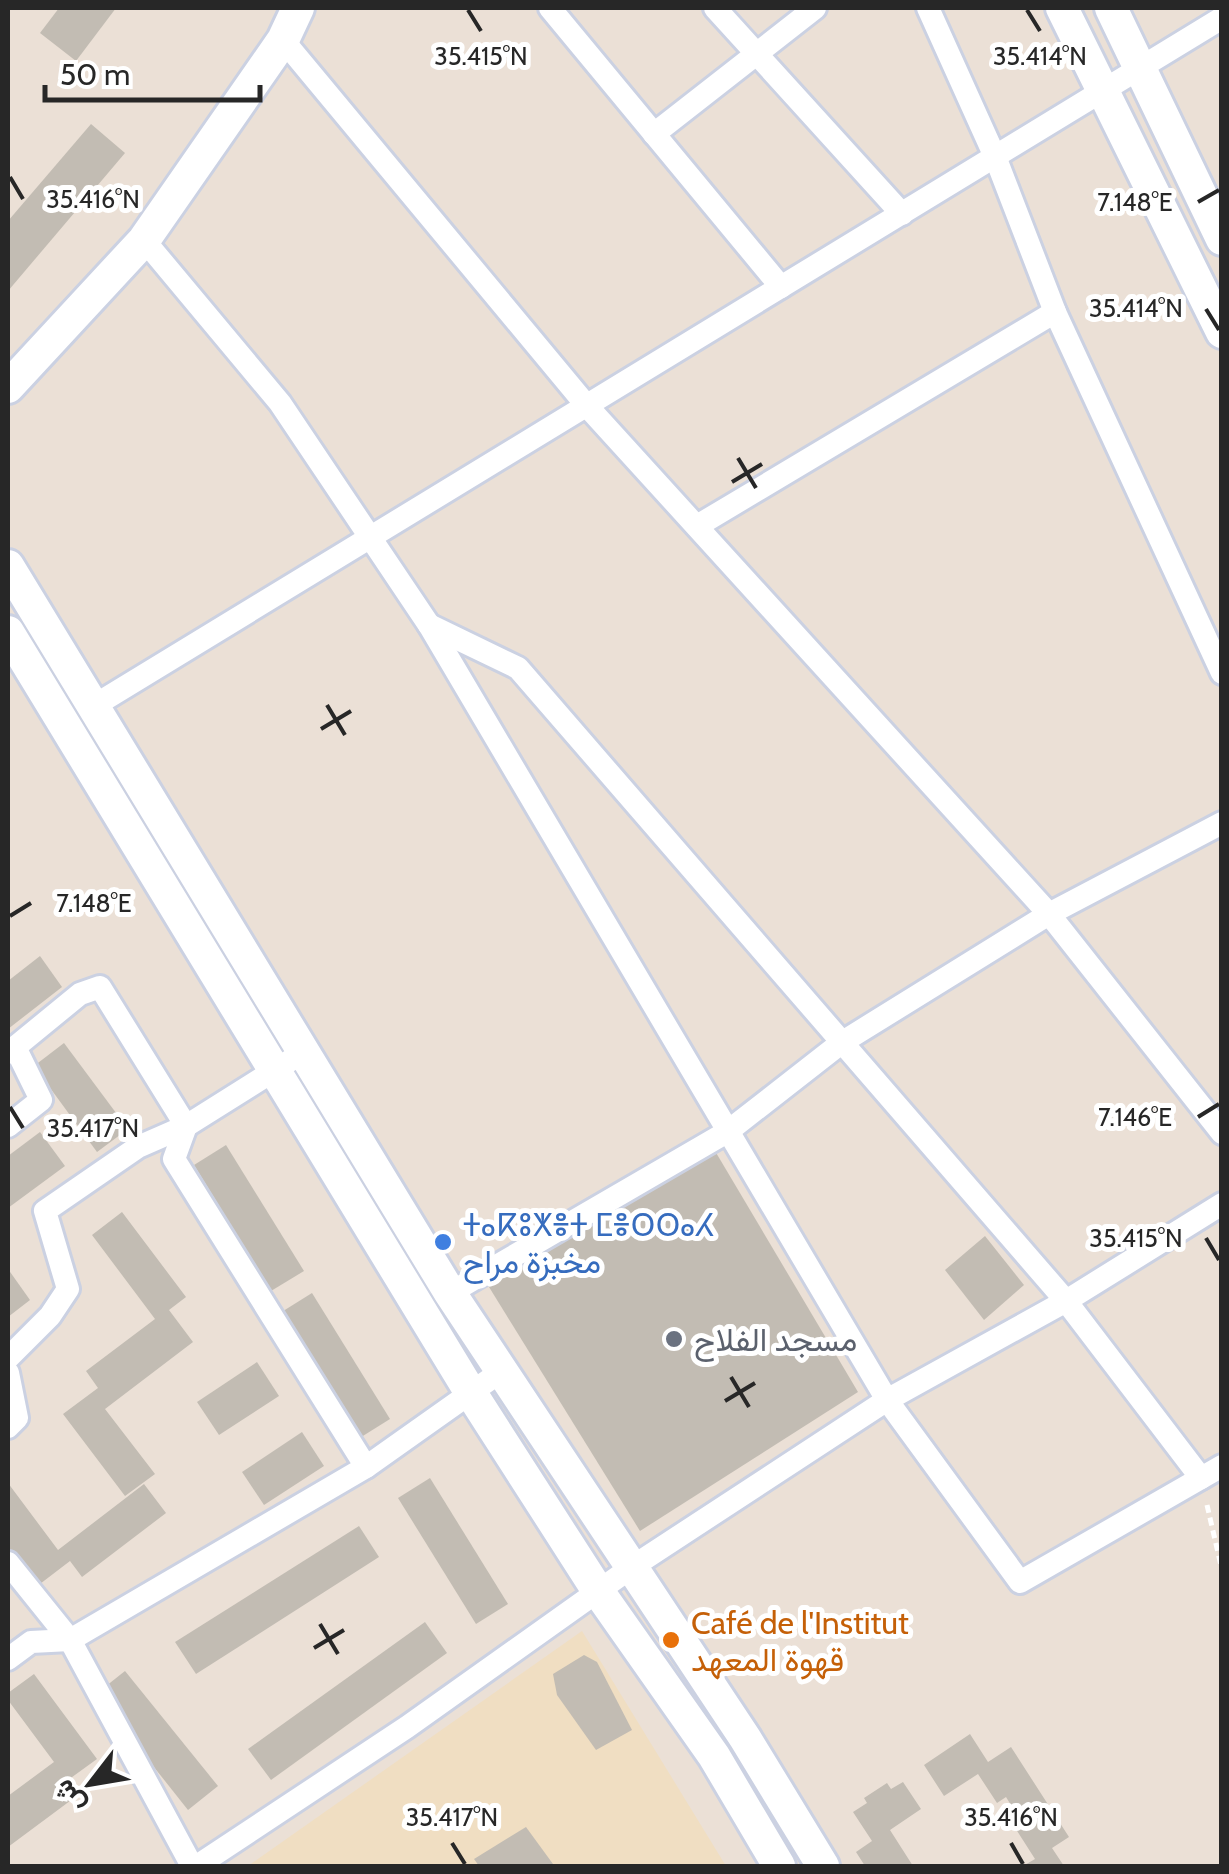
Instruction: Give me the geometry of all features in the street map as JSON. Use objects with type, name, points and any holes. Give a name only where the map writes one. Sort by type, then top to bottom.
[{"type":"street","points":[[8,387],[144,240],[283,40],[298,8]]},
{"type":"street","points":[[550,8],[781,286]]},
{"type":"street","points":[[715,8],[902,214]]},
{"type":"street","points":[[654,134],[815,8]]},
{"type":"street","points":[[928,8],[996,160],[1055,312],[1222,673]]},
{"type":"street","points":[[1062,8],[1222,332]]},
{"type":"street","points":[[1111,8],[1222,239]]},
{"type":"street","points":[[92,707],[781,286],[996,160],[1104,93],[1141,64],[1222,18]]},
{"type":"street","points":[[283,40],[587,406],[1049,914],[1222,1134]]},
{"type":"street","points":[[144,240],[280,403],[428,625],[887,1400],[1020,1582],[1211,1472],[518,668],[428,625]]},
{"type":"street","points":[[696,526],[1055,312]]},
{"type":"street","points":[[8,566],[450,1293],[745,1738],[823,1866]]},
{"type":"street","points":[[8,632],[272,1074],[469,1390],[598,1590],[714,1756],[779,1866]]},
{"type":"street","points":[[450,1293],[727,1132],[841,1043],[1049,914],[1222,823]]},
{"type":"street","points":[[8,1126],[41,1100],[11,1050],[80,994],[100,988],[186,1126]]},
{"type":"street","points":[[8,1358],[50,1316],[68,1289],[45,1210],[138,1147],[186,1126],[302,1053]]},
{"type":"street","points":[[186,1126],[174,1159],[366,1468]]},
{"type":"street","points":[[8,1563],[70,1640],[195,1866],[632,1567],[887,1400],[1066,1301],[1222,1204]]},
{"type":"street","points":[[8,1659],[31,1642],[70,1640],[366,1468],[469,1390],[502,1370]]},
{"type":"street","points":[[8,1374],[16,1418],[8,1427]]},
{"type":"street","points":[[714,1756],[745,1738]]},
{"type":"path","points":[[1211,1472],[1222,1570]]},
{"type":"shaded area","points":[[582,1631],[726,1866],[248,1866]]},
{"type":"building","points":[[59,8],[116,8],[76,61],[40,33]]},
{"type":"building","points":[[91,124],[125,153],[8,291],[8,221]]},
{"type":"building","points":[[40,956],[62,987],[8,1029],[8,981]]},
{"type":"building","points":[[64,1043],[128,1129],[97,1152],[34,1066]]},
{"type":"building","points":[[40,1132],[65,1166],[8,1208],[8,1156]]},
{"type":"building","points":[[226,1145],[304,1271],[271,1291],[194,1165]]},
{"type":"building","name":"مسجد الفلاح","points":[[715,1151],[858,1392],[640,1531],[489,1287]]},
{"type":"building","points":[[122,1212],[186,1297],[169,1310],[193,1342],[105,1409],[155,1474],[125,1496],[63,1414],[98,1388],[86,1371],[155,1319],[92,1235]]},
{"type":"building","points":[[985,1236],[1024,1285],[984,1320],[945,1270]]},
{"type":"building","points":[[8,1269],[30,1300],[8,1317]]},
{"type":"building","points":[[312,1293],[390,1419],[358,1439],[280,1313]]},
{"type":"building","points":[[257,1362],[279,1396],[219,1435],[197,1402]]},
{"type":"building","points":[[302,1432],[324,1466],[264,1505],[242,1472]]},
{"type":"building","points":[[430,1478],[508,1604],[476,1624],[398,1498]]},
{"type":"building","points":[[8,1483],[58,1550],[144,1484],[166,1513],[82,1577],[70,1561],[36,1587],[8,1550]]},
{"type":"building","points":[[359,1526],[379,1557],[196,1674],[175,1642]]},
{"type":"building","points":[[425,1622],[447,1653],[271,1780],[248,1749]]},
{"type":"building","points":[[584,1655],[597,1662],[632,1730],[596,1750],[557,1695],[553,1674]]},
{"type":"building","points":[[125,1671],[218,1786],[188,1810],[96,1694]]},
{"type":"building","points":[[34,1674],[97,1759],[68,1780],[78,1795],[8,1847],[8,1796],[54,1762],[8,1700],[8,1693]]},
{"type":"building","points":[[970,1734],[988,1762],[1011,1747],[1069,1837],[1052,1848],[1064,1866],[1023,1866],[1035,1859],[1012,1823],[1019,1818],[1006,1797],[997,1803],[978,1774],[944,1796],[924,1765]]},
{"type":"building","points":[[903,1782],[921,1809],[890,1830],[913,1866],[865,1866],[856,1852],[872,1841],[853,1812],[867,1803],[864,1798],[887,1783],[891,1789]]},
{"type":"building","points":[[526,1827],[553,1864],[479,1866],[474,1859]]},
{"type":"place","name":"ⵜⴰⴽⵓⵅⴻⵜ ⵎⴻⵔⵔⴰⵃ مخبزة مراح","points":[[443,1242]]},
{"type":"place","name":"مسجد الفلاح","points":[[674,1339]]},
{"type":"place","name":"Café de l'Institut قهوة المعهد","points":[[671,1640]]}]
